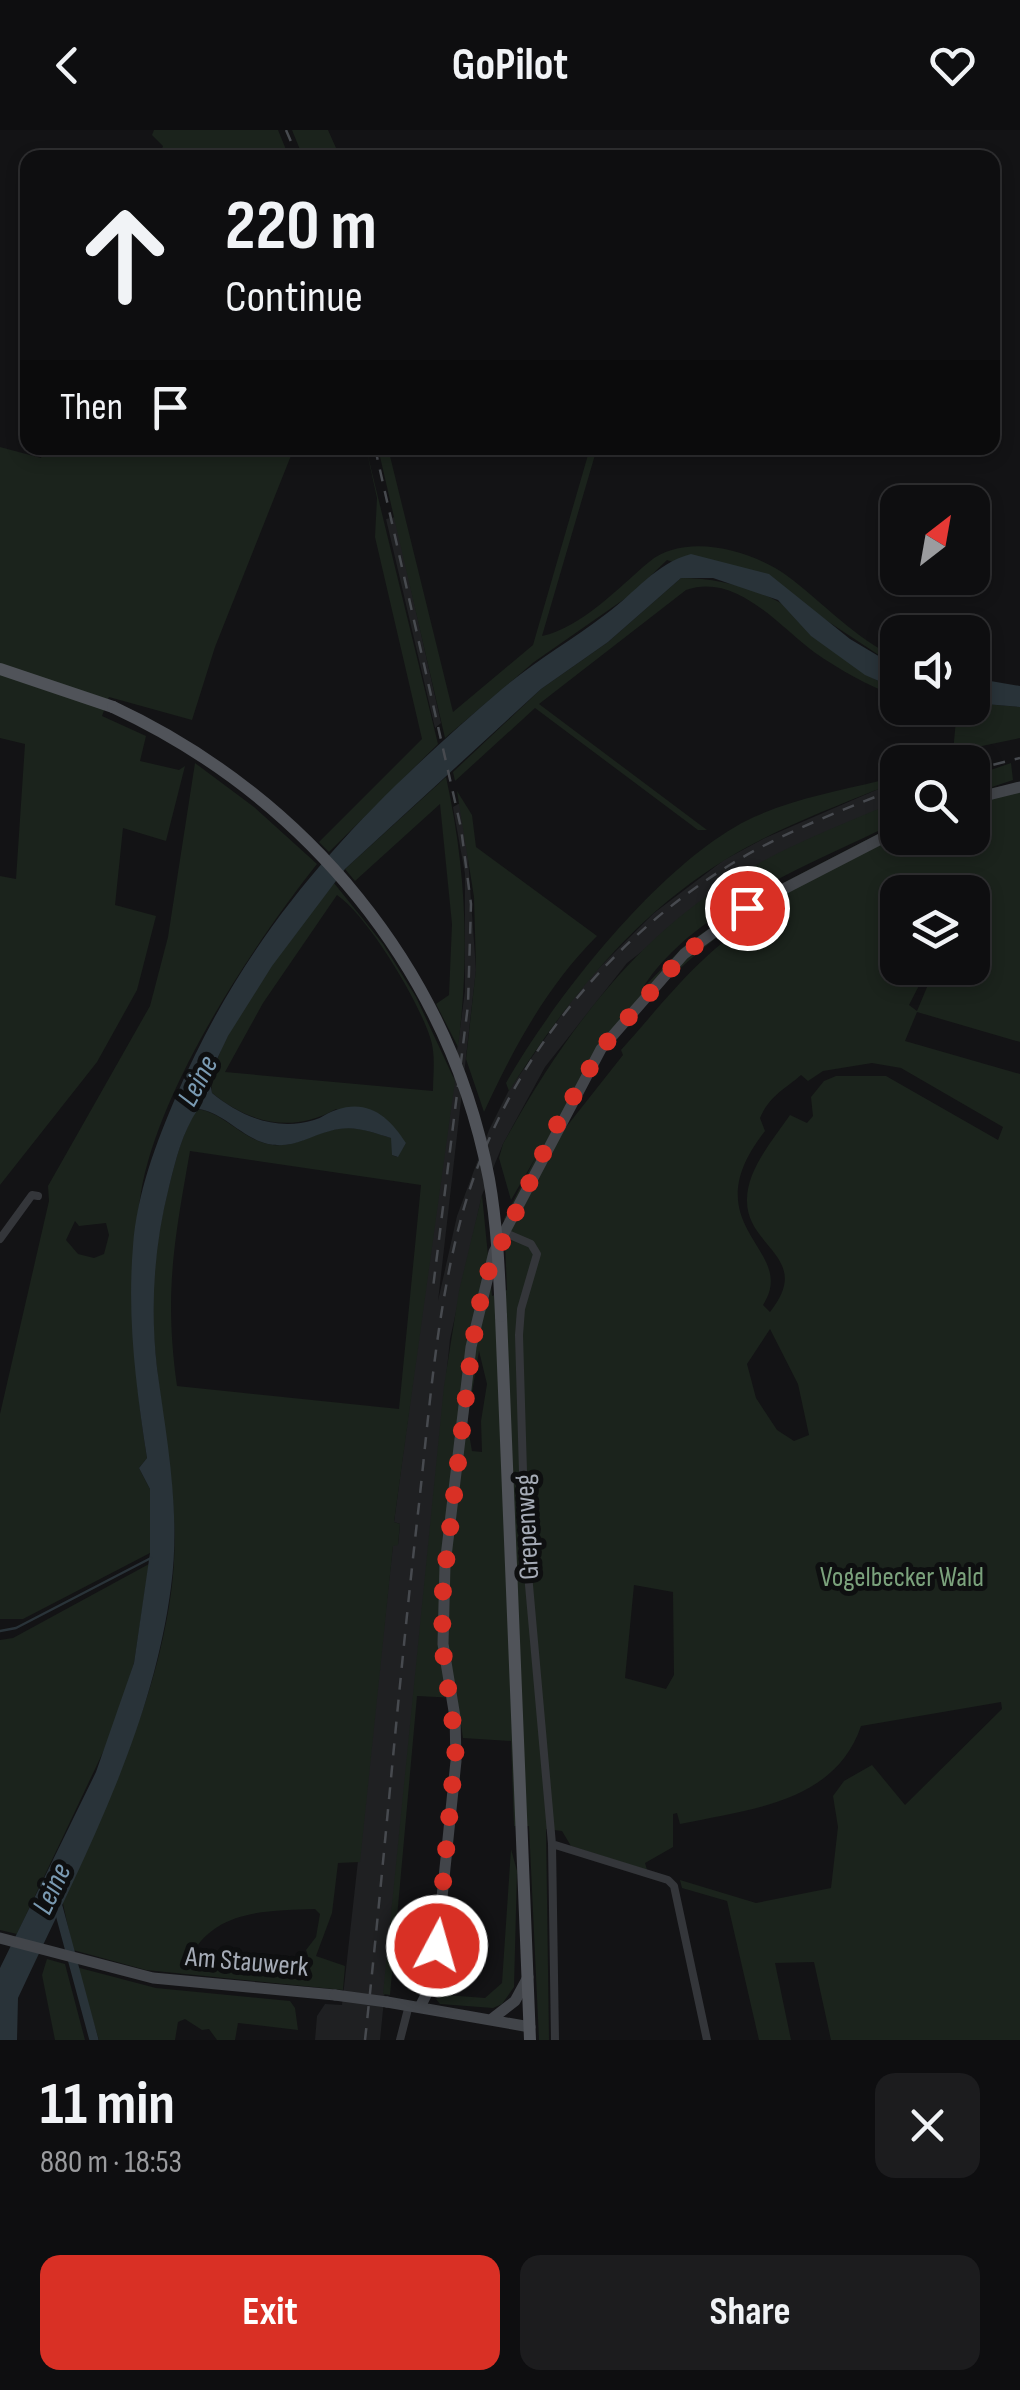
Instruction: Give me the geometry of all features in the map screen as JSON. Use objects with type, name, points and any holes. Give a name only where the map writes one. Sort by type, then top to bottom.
[{"type":"main road","points":[[0,670],[113,708],[189,746],[280,814],[348,884],[404,962],[443,1034],[478,1130],[493,1207],[501,1316],[530,2033]]},
{"type":"street","points":[[990,794],[1020,787]]},
{"type":"street","points":[[402,2035],[432,1967],[456,1761],[455,1717],[444,1659],[443,1587],[472,1347],[484,1281],[503,1232],[601,1049],[684,954],[747,908],[880,839]]},
{"type":"street","points":[[0,1238],[32,1195],[38,1196]]},
{"type":"street","name":"Grepenweg","points":[[503,1232],[531,1244],[538,1254],[518,1335],[526,1540],[552,1844],[556,2040]]},
{"type":"street","points":[[552,1844],[668,1880],[674,1886],[707,2040]]},
{"type":"street","name":"Am Stauwerk","points":[[0,1938],[140,1976],[335,1995],[493,2018],[513,2017],[530,2033]]},
{"type":"street","points":[[493,2018],[515,2001],[528,1976]]},
{"type":"shaded area","points":[[395,517],[441,723],[435,728],[386,519]]},
{"type":"shaded area","points":[[880,788],[880,809],[744,872],[627,963],[545,1067],[503,1144],[482,1195],[450,1339],[380,2040],[315,2040],[317,2016],[325,2004],[342,2005],[393,1545],[398,1544],[400,1524],[394,1522],[465,991],[465,874],[453,807],[460,803],[467,844],[476,970],[438,1301],[457,1216],[489,1130],[509,1090],[583,984],[654,913],[724,860]]},
{"type":"green space","points":[[154,130],[278,130],[286,150],[162,150],[163,146],[152,135]]},
{"type":"green space","points":[[292,130],[328,130],[337,150],[300,150]]},
{"type":"green space","points":[[0,447],[41,458],[291,455],[215,647],[192,720],[109,697],[102,716],[146,736],[140,761],[179,770],[185,766],[166,841],[123,828],[115,905],[156,916],[137,990],[97,1062],[0,1185],[0,876],[16,879],[25,744],[0,738]]},
{"type":"green space","points":[[368,455],[438,744],[329,852],[319,842],[422,739],[375,537],[377,498]]},
{"type":"green space","points":[[380,455],[390,455],[453,712],[533,645],[588,455],[595,455],[542,636],[585,616],[664,553],[699,546],[737,552],[772,566],[880,649],[880,656],[809,609],[667,560],[633,593],[534,662],[445,738]]},
{"type":"green space","points":[[681,578],[706,579],[756,592],[795,612],[880,682],[880,689],[824,659],[756,604],[722,588],[704,586],[686,590],[539,704],[707,830],[698,830],[535,708],[455,781],[453,772],[541,689],[608,642]]},
{"type":"green space","points":[[990,704],[1020,707],[1020,738],[986,745],[954,745],[956,725],[990,725]]},
{"type":"green space","points":[[195,763],[254,807],[317,864],[237,976],[187,1064],[151,1151],[141,1192],[133,1325],[147,1458],[139,1468],[150,1489],[150,1553],[23,1619],[0,1619],[0,1414],[49,1201],[48,1186],[150,1006],[168,937]],"holes":[[[75,1221],[79,1226],[106,1223],[109,1235],[104,1254],[94,1258],[78,1254],[66,1240]]]},
{"type":"green space","points":[[1011,763],[1013,780],[990,788],[990,770]]},
{"type":"green space","points":[[446,777],[464,911],[458,1047],[436,1004],[449,995],[452,924],[440,804],[355,881],[345,869]]},
{"type":"green space","points":[[879,781],[880,784],[880,788],[784,829],[728,858],[662,906],[579,992],[509,1091],[506,1083],[552,1011],[649,897],[719,837],[754,817],[800,800]]},
{"type":"green space","name":"Vogelbecker Wald","points":[[1020,783],[1020,1042],[917,1012],[905,1041],[1020,1074],[1020,2040],[831,2040],[814,1962],[775,1963],[791,2040],[759,2040],[727,1901],[682,1888],[680,1880],[756,1903],[831,1888],[838,1827],[833,1796],[844,1781],[872,1765],[905,1805],[1002,1709],[1001,1702],[861,1726],[849,1752],[832,1772],[811,1787],[761,1807],[680,1824],[677,1813],[673,1814],[673,1847],[645,1863],[647,1870],[571,1846],[562,1831],[546,1829],[549,2040],[539,2040],[529,1826],[514,1826],[511,1741],[463,1738],[457,1698],[417,1696],[390,1995],[383,1994],[444,1386],[459,1291],[482,1195],[492,1296],[507,1290],[504,1219],[537,1155],[511,1200],[499,1158],[503,1144],[577,1027],[605,991],[669,926],[744,872],[880,808],[880,830],[793,871],[723,912],[664,960],[642,989],[683,947],[746,902],[880,833],[880,855],[990,855],[990,788]],"holes":[[[749,913],[757,918],[718,946],[668,996],[621,1050],[623,1055],[563,1131],[595,1066],[616,1037],[665,982]],[[872,1063],[901,1068],[1003,1127],[998,1140],[886,1076],[836,1076],[824,1081],[811,1097],[813,1116],[807,1123],[790,1115],[762,1155],[748,1188],[750,1216],[782,1265],[785,1278],[782,1293],[770,1312],[763,1305],[771,1285],[768,1267],[741,1214],[738,1191],[745,1164],[765,1131],[760,1118],[768,1104],[801,1075],[808,1081],[823,1071]],[[770,1329],[798,1384],[809,1435],[794,1441],[777,1430],[756,1398],[747,1364]],[[479,1351],[487,1384],[481,1421],[482,1452],[472,1451],[467,1422]],[[634,1585],[673,1592],[674,1675],[666,1689],[625,1678]]]},
{"type":"green space","points":[[457,791],[472,815],[476,847],[597,936],[562,975],[533,1018],[484,1112],[466,1059],[476,969],[474,897]]},
{"type":"green space","points":[[334,883],[383,944],[416,997],[455,1081],[394,1522],[400,1524],[398,1545],[393,1546],[360,1862],[338,1863],[332,1913],[316,1956],[345,1966],[343,1990],[146,1970],[73,1950],[62,1899],[144,1707],[172,1585],[174,1522],[153,1299],[164,1205],[187,1127],[197,1109],[273,1145],[340,1128],[392,1138],[392,1155],[397,1157],[406,1143],[336,1109],[303,1121],[271,1122],[241,1112],[212,1093],[223,1045],[239,1016]],"holes":[[[337,895],[377,939],[415,1002],[432,1044],[433,1091],[225,1072],[263,1003]],[[190,1151],[421,1185],[399,1409],[177,1386],[171,1323],[175,1241]],[[315,1909],[320,1914],[316,1937],[306,1950],[309,1959],[216,1967],[188,1961],[211,1931],[226,1922],[259,1913]]]},
{"type":"green space","points":[[149,1564],[134,1663],[113,1731],[17,1934],[0,1930],[0,1640],[13,1638]]},
{"type":"green space","points":[[511,1849],[517,1871],[514,1987],[502,2004],[493,2008],[440,2004],[436,1999],[445,1995],[485,1998],[502,1983]]},
{"type":"green space","points":[[47,1959],[65,1964],[85,2040],[55,2040],[42,1975]]},
{"type":"green space","points":[[76,1967],[156,1988],[290,2001],[298,2030],[238,2023],[235,2040],[217,2040],[209,2029],[202,2030],[185,2019],[178,2022],[175,2040],[99,2040]]},
{"type":"water","name":"Leine","points":[[691,554],[769,574],[850,639],[880,657],[880,682],[811,636],[778,600],[713,578],[681,578],[608,642],[541,689],[345,869],[272,966],[228,1036],[209,1076],[212,1093],[234,1109],[272,1123],[300,1123],[348,1107],[368,1109],[386,1118],[406,1143],[398,1157],[392,1155],[391,1138],[346,1128],[293,1144],[268,1144],[215,1114],[198,1109],[188,1127],[164,1209],[155,1277],[155,1345],[172,1477],[174,1532],[171,1587],[161,1641],[148,1695],[110,1798],[18,1998],[17,2040],[0,2040],[0,1968],[96,1772],[134,1663],[150,1553],[150,1489],[139,1468],[147,1458],[134,1352],[133,1246],[149,1168],[177,1094],[240,975],[315,872],[357,825],[402,779],[515,679],[678,558]]},
{"type":"water","points":[[990,681],[1020,686],[1020,707],[990,704]]},
{"type":"waterway","points":[[0,1631],[16,1628],[151,1558]]},
{"type":"waterway","name":"Leine","points":[[57,1903],[94,2040]]},
{"type":"railway","points":[[286,130],[295,150]]},
{"type":"railway","points":[[377,455],[461,828],[471,904],[468,1005],[433,1288]]},
{"type":"railway","points":[[990,766],[1020,758]]},
{"type":"railway","points":[[365,2040],[434,1363],[453,1251],[480,1161],[503,1109],[564,1014],[642,930],[686,895],[752,852],[880,795]]},
{"type":"route","points":[[437,1946],[456,1761],[454,1704],[442,1644],[443,1587],[472,1347],[484,1281],[503,1232],[554,1130],[601,1049],[684,954],[747,908]]}]
